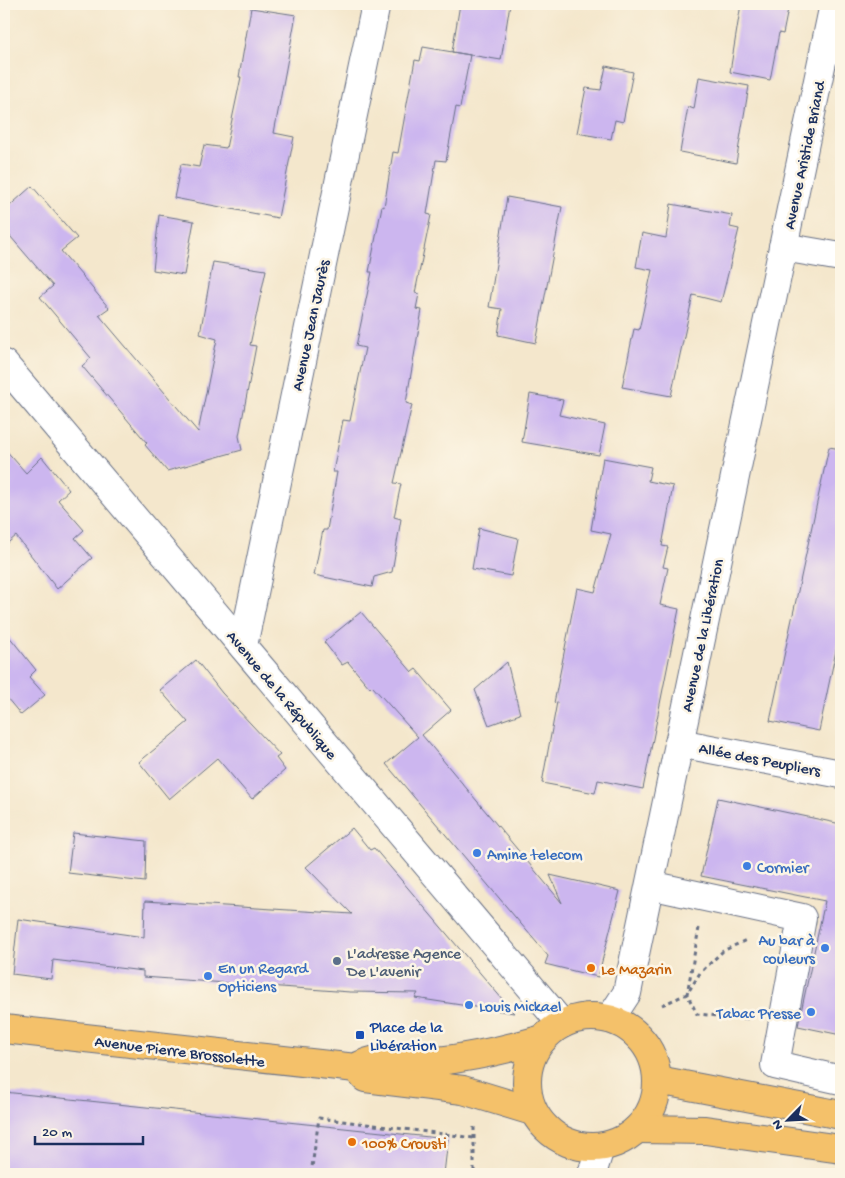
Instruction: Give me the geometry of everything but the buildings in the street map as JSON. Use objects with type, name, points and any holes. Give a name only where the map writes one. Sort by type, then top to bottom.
[{"type":"main road","points":[[585,1017],[610,1020],[627,1027],[641,1038],[651,1054],[658,1080],[651,1111],[639,1129],[622,1142],[600,1148],[573,1146],[549,1133],[532,1111],[526,1084],[530,1060],[552,1032],[585,1017]]},
{"type":"main road","name":"Avenue Pierre Brossolette","points":[[4,1029],[356,1068],[365,1078],[463,1090],[532,1111]]},
{"type":"main road","name":"Avenue Pierre Brossolette","points":[[356,1068],[366,1060],[435,1062],[480,1055],[552,1032]]},
{"type":"main road","points":[[658,1080],[841,1115]]},
{"type":"main road","points":[[639,1129],[705,1130],[834,1145]]},
{"type":"street","name":"Avenue Jean Jaurès","points":[[243,646],[376,4]]},
{"type":"street","name":"Avenue Aristide Briand","points":[[783,247],[834,4]]},
{"type":"street","points":[[783,247],[841,257]]},
{"type":"street","name":"Avenue de la Libération","points":[[610,1020],[627,993],[783,247]]},
{"type":"street","name":"Avenue de la République","points":[[4,364],[243,646],[552,1032]]},
{"type":"street","name":"Allée des Peupliers","points":[[679,742],[841,774]]},
{"type":"street","points":[[650,885],[802,918],[775,1065],[841,1080]]},
{"type":"street","points":[[592,1174],[600,1148]]},
{"type":"path","points":[[705,897],[687,994],[697,1014],[759,1020]]},
{"type":"path","points":[[662,1005],[687,994],[700,973],[723,951],[755,936],[762,909]]},
{"type":"path","points":[[311,1174],[318,1118],[474,1138]]},
{"type":"path","points":[[474,1120],[474,1174]]},
{"type":"place","name":"Amine telecom","points":[[477,853]]},
{"type":"place","name":"Cormier","points":[[747,866]]},
{"type":"place","name":"Au bar à couleurs","points":[[825,948]]},
{"type":"place","name":"L'adresse Agence De L'avenir","points":[[337,961]]},
{"type":"place","name":"Le Mazarin","points":[[591,968]]},
{"type":"place","name":"En un Regard Opticiens","points":[[208,976]]},
{"type":"place","name":"Louis Mickael","points":[[469,1005]]},
{"type":"place","name":"Tabac Presse","points":[[811,1012]]},
{"type":"place","name":"Place de la Libération","points":[[360,1035]]},
{"type":"place","name":"100% Crousti","points":[[352,1142]]}]
